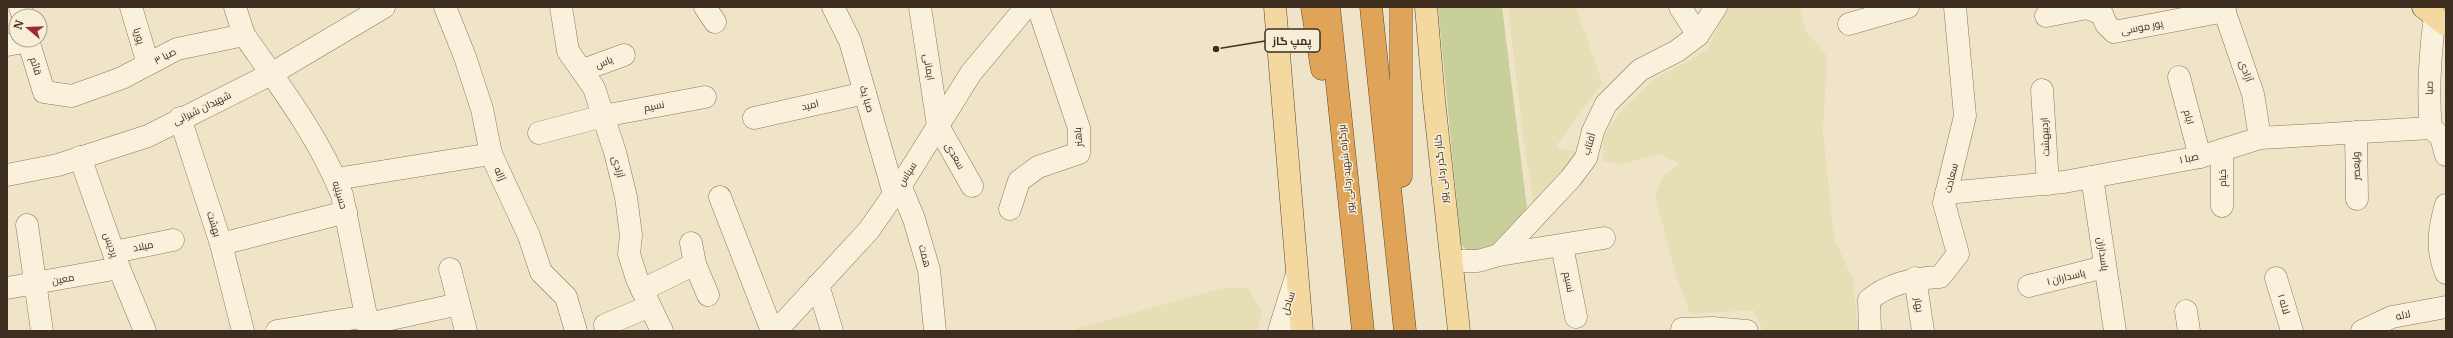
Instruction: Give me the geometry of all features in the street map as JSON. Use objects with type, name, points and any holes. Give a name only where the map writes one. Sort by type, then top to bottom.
[{"type":"highway","points":[[1312,7],[1360,297]]},
{"type":"highway","name":"بزرگراه شهید ردانی پور","points":[[1329,7],[1363,331]]},
{"type":"highway","points":[[1371,7],[1405,331]]},
{"type":"highway","points":[[1401,7],[1402,299]]},
{"type":"main road","points":[[1275,7],[1302,331]]},
{"type":"main road","name":"کنار گذر ردانی پور","points":[[1426,7],[1434,100],[1459,331]]},
{"type":"street","name":"پوریا","points":[[131,7],[148,64]]},
{"type":"street","points":[[235,7],[244,35],[271,74]]},
{"type":"street","name":"شهیدان شیرانی","points":[[7,174],[58,165],[148,136],[180,118],[271,74],[384,7]]},
{"type":"street","name":"ژاله","points":[[445,7],[465,57],[482,109],[491,154],[529,236],[541,272],[566,297],[576,331]]},
{"type":"street","name":"آزادی","points":[[561,7],[568,51],[583,70],[594,88],[626,197],[631,235],[629,254],[646,298],[662,331]]},
{"type":"street","name":"صبا یک","points":[[833,7],[850,41],[897,190]]},
{"type":"street","name":"ایمانی","points":[[920,7],[938,126]]},
{"type":"street","name":"سپاس","points":[[776,331],[869,230],[897,190],[971,73],[1026,7]]},
{"type":"street","name":"باهنر","points":[[1010,209],[1019,181],[1038,167],[1079,153],[1079,128],[1038,7]]},
{"type":"street","points":[[1680,7],[1698,35]]},
{"type":"street","name":"آفتاب","points":[[1499,255],[1571,178],[1586,158],[1593,131],[1606,104],[1640,70],[1677,51],[1698,35],[1716,7]]},
{"type":"street","points":[[1849,24],[1908,7]]},
{"type":"street","name":"سعادت","points":[[1870,331],[1869,300],[1878,292],[1915,278],[1940,277],[1958,254],[1944,203],[1965,116],[1955,7]]},
{"type":"street","name":"پور موسی","points":[[2060,12],[2087,8],[2102,14],[2106,24],[2114,32],[2224,9]]},
{"type":"street","name":"آزادی","points":[[2224,9],[2254,94],[2260,138]]},
{"type":"street","name":"صبا","points":[[2431,128],[2429,68],[2435,16]]},
{"type":"street","name":"صبا ۳","points":[[44,92],[72,96],[122,78],[177,49],[244,35]]},
{"type":"street","name":"قائم","points":[[30,48],[44,92]]},
{"type":"street","name":"یاس","points":[[583,70],[624,54]]},
{"type":"street","name":"حسینیه","points":[[271,74],[312,134],[336,179],[346,212],[368,323]]},
{"type":"street","name":"ایام","points":[[2179,76],[2200,157]]},
{"type":"street","name":"اردیبهشت","points":[[2042,90],[2048,184]]},
{"type":"street","name":"امید","points":[[754,118],[865,92]]},
{"type":"street","name":"نسیم","points":[[539,133],[603,116],[705,97]]},
{"type":"street","name":"بهشت","points":[[180,118],[221,244],[243,331]]},
{"type":"street","name":"سعدی","points":[[938,126],[972,186]]},
{"type":"street","points":[[2431,128],[2441,137],[2446,155]]},
{"type":"street","name":"صبا ۱","points":[[1946,193],[2048,184],[2092,177],[2200,157],[2260,138],[2431,128]]},
{"type":"street","name":"ولیعصر","points":[[2356,132],[2357,199]]},
{"type":"street","name":"خیام","points":[[2222,150],[2222,206]]},
{"type":"street","points":[[336,179],[491,154]]},
{"type":"street","name":"پردیس","points":[[80,157],[116,260],[145,331]]},
{"type":"street","name":"پاسداران","points":[[2092,177],[2104,267],[2115,331]]},
{"type":"street","name":"همت","points":[[897,190],[914,219],[929,270],[935,331]]},
{"type":"street","points":[[720,197],[772,331]]},
{"type":"street","points":[[2446,205],[2440,226],[2441,261],[2446,273]]},
{"type":"street","points":[[221,244],[346,212]]},
{"type":"street","points":[[27,225],[42,331]]},
{"type":"street","points":[[1452,261],[1478,261],[1499,255],[1604,238]]},
{"type":"street","name":"میلاد","points":[[116,260],[173,240]]},
{"type":"street","points":[[691,243],[696,264],[708,295]]},
{"type":"street","name":"نسیم","points":[[1562,246],[1576,317]]},
{"type":"street","name":"معین","points":[[7,288],[35,284],[116,260]]},
{"type":"street","points":[[606,325],[696,264]]},
{"type":"street","name":"پاسداران ۱","points":[[2029,286],[2104,267]]},
{"type":"street","points":[[450,269],[466,331]]},
{"type":"street","name":"ساحل","points":[[1279,331],[1297,274]]},
{"type":"street","name":"بهار","points":[[1915,278],[1923,331]]},
{"type":"street","name":"لاله ۱","points":[[2276,278],[2292,331]]},
{"type":"street","points":[[818,285],[832,331]]},
{"type":"street","points":[[277,331],[368,323],[459,304]]},
{"type":"street","name":"لاله","points":[[2362,331],[2392,317],[2446,307]]},
{"type":"street","points":[[1682,329],[1712,328],[1746,331]]},
{"type":"shaded area","points":[[1508,7],[1576,7],[1602,83],[1556,146],[1561,150],[1578,151],[1566,172],[1534,206],[1523,137]]},
{"type":"shaded area","points":[[1727,7],[1800,7],[1805,30],[1827,56],[1823,133],[1834,239],[1853,279],[1858,331],[1763,331],[1754,310],[1690,314],[1677,278],[1655,196],[1663,177],[1680,163],[1658,154],[1621,164],[1603,161],[1603,138],[1623,108],[1654,79],[1691,60],[1708,48]]},
{"type":"shaded area","points":[[1223,288],[1248,288],[1262,310],[1258,331],[1076,331],[1075,329]]},
{"type":"green space","points":[[1438,7],[1502,7],[1527,208],[1493,249],[1472,254],[1461,245]]},
{"type":"place","name":"پمپ گاز","points":[[1216,49]]}]
